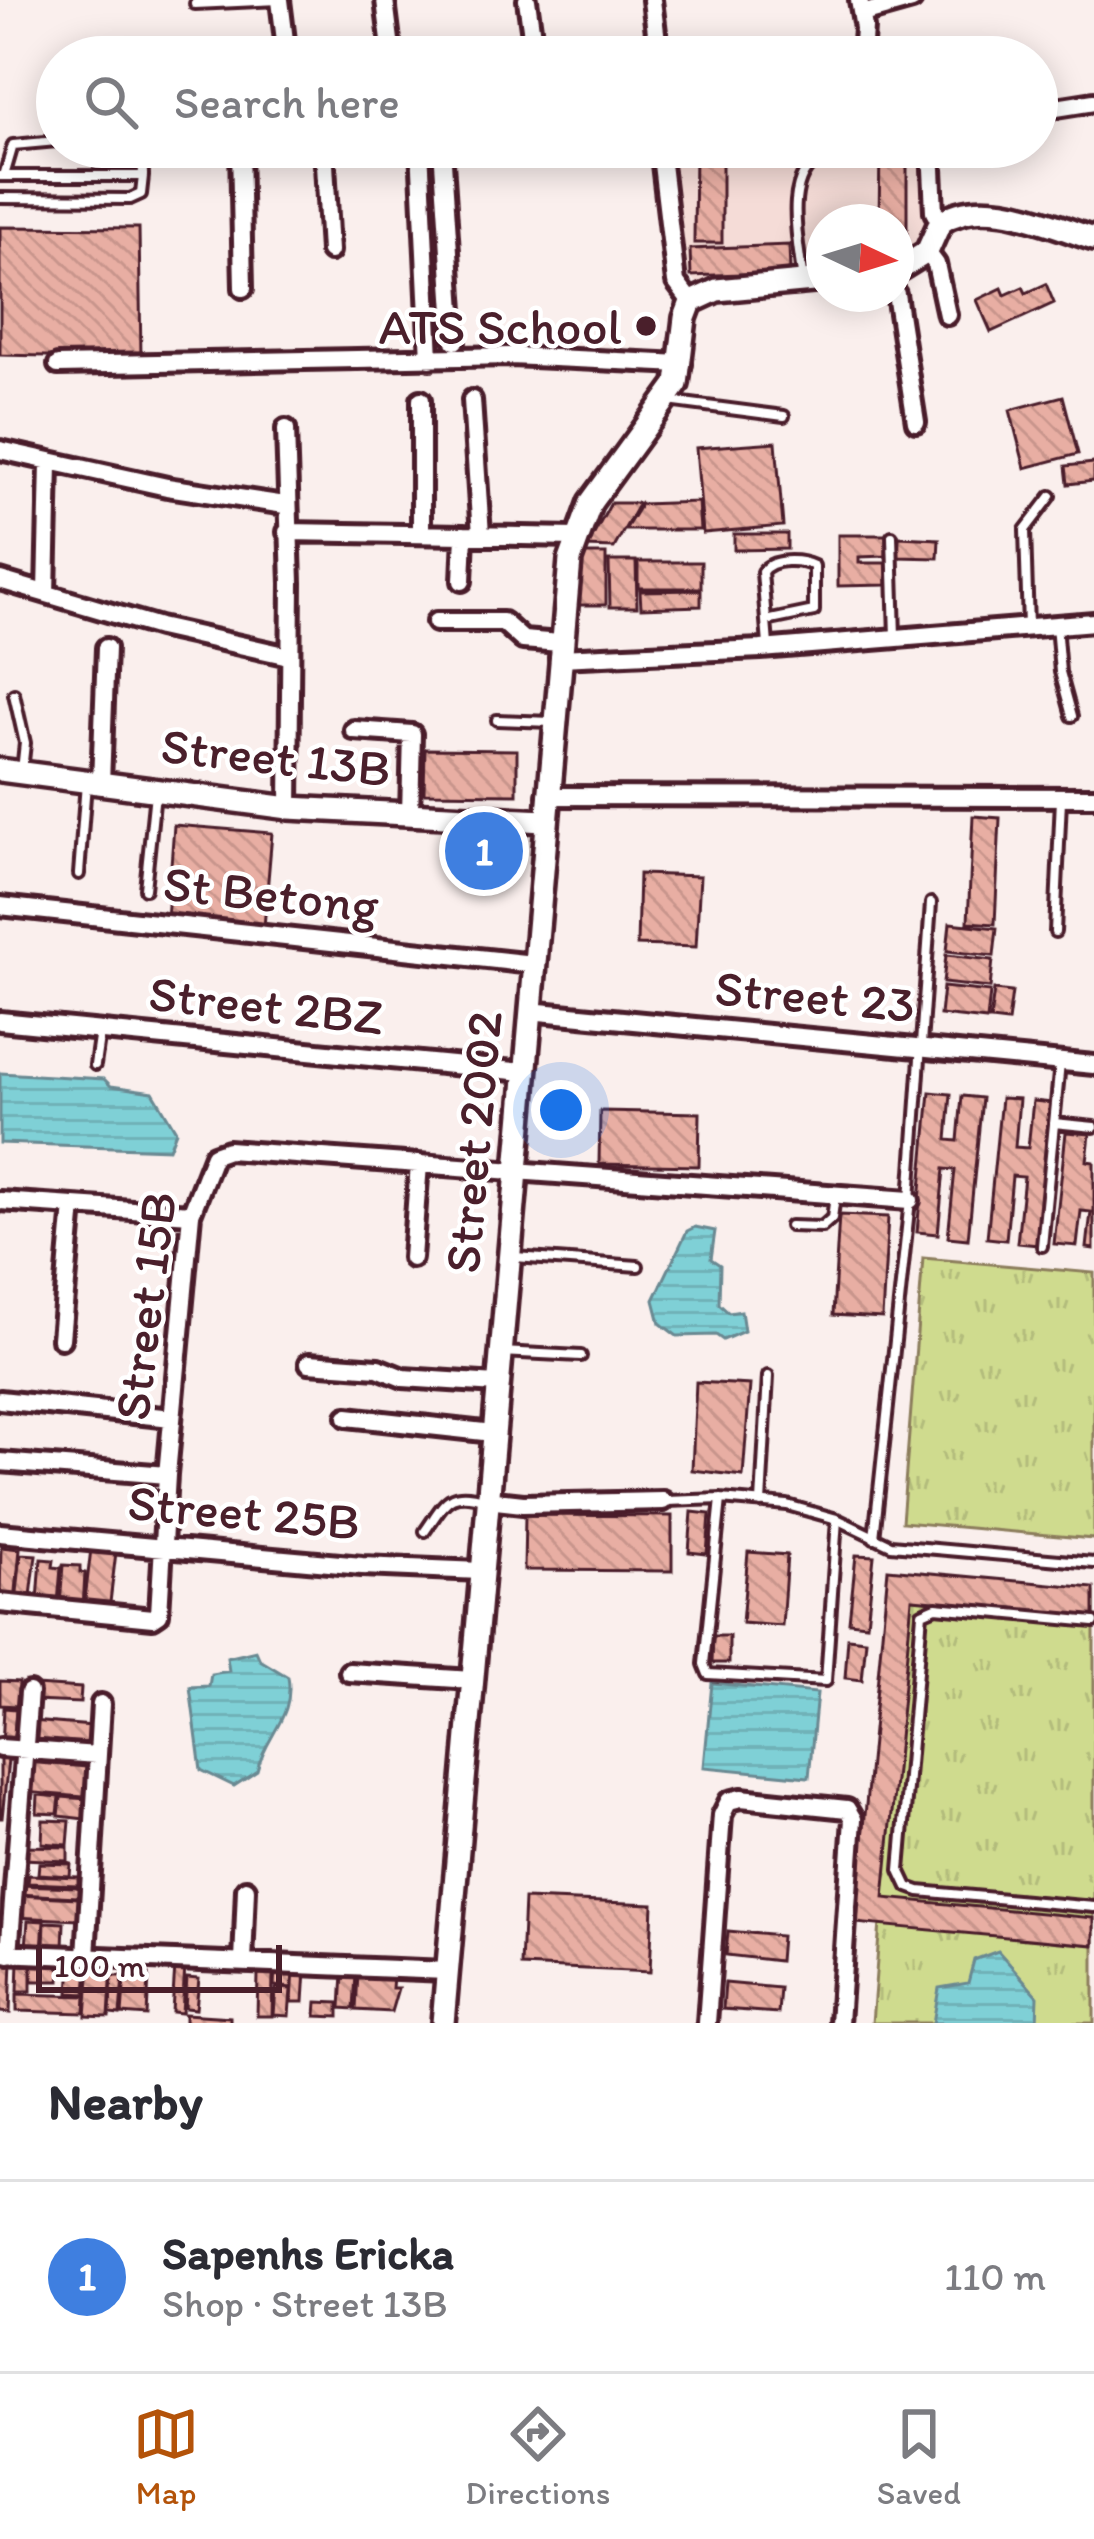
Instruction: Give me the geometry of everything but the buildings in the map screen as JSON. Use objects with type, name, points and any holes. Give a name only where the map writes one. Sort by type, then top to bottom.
[{"type":"street","points":[[280,0],[284,36]]},
{"type":"street","points":[[386,0],[390,36]]},
{"type":"street","points":[[527,0],[532,36]]},
{"type":"street","points":[[652,0],[656,36]]},
{"type":"street","points":[[861,7],[912,0]]},
{"type":"street","points":[[1058,108],[1094,102]]},
{"type":"street","points":[[240,168],[243,288]]},
{"type":"street","points":[[325,168],[330,251]]},
{"type":"street","points":[[421,168],[430,358]]},
{"type":"street","points":[[443,168],[455,340]]},
{"type":"street","name":"Street 2002","points":[[443,2023],[559,651],[576,537],[623,454],[668,401],[682,364],[685,318],[691,302],[676,282],[662,168]]},
{"type":"street","points":[[932,168],[934,212],[940,223]]},
{"type":"street","points":[[914,260],[927,252],[940,223],[958,213],[985,210],[1094,239]]},
{"type":"street","points":[[927,252],[936,264],[947,315]]},
{"type":"street","points":[[691,302],[716,290],[806,282]]},
{"type":"street","points":[[899,312],[916,422]]},
{"type":"street","points":[[58,365],[511,356],[682,364]]},
{"type":"street","points":[[421,400],[421,533]]},
{"type":"street","points":[[462,581],[473,535],[472,400]]},
{"type":"street","points":[[286,429],[290,808]]},
{"type":"street","points":[[0,450],[167,488],[285,505]]},
{"type":"street","points":[[46,593],[50,464]]},
{"type":"street","points":[[287,532],[576,537]]},
{"type":"street","points":[[0,580],[176,632],[290,656]]},
{"type":"street","points":[[436,622],[503,622],[523,640],[559,651],[768,648],[1094,622]]},
{"type":"street","points":[[94,782],[106,648]]},
{"type":"street","points":[[354,730],[412,734],[410,815]]},
{"type":"street","name":"Street 13B","points":[[11,771],[290,808],[545,821]]},
{"type":"street","points":[[547,796],[1094,797]]},
{"type":"street","name":"St Betong","points":[[0,906],[533,964]]},
{"type":"street","name":"Street 23","points":[[529,1011],[1094,1065]]},
{"type":"street","name":"Street 2BZ","points":[[0,1022],[524,1072]]},
{"type":"street","name":"Street 15B","points":[[0,1603],[153,1618],[159,1614],[191,1214],[214,1155],[228,1150],[419,1164]]},
{"type":"street","points":[[412,1258],[419,1164],[910,1200]]},
{"type":"street","points":[[0,1201],[191,1214]]},
{"type":"street","points":[[61,1339],[73,1206]]},
{"type":"street","points":[[309,1363],[378,1368],[403,1378],[497,1384]]},
{"type":"street","points":[[0,1400],[172,1418]]},
{"type":"street","points":[[346,1418],[493,1433]]},
{"type":"street","points":[[0,1462],[167,1475]]},
{"type":"street","points":[[487,1500],[523,1504],[663,1501]]},
{"type":"street","name":"Street 25B","points":[[0,1533],[362,1566],[481,1571]]},
{"type":"street","points":[[349,1672],[472,1679]]},
{"type":"street","points":[[29,1692],[4,1953],[447,1972]]},
{"type":"street","points":[[86,1957],[101,1704]]},
{"type":"street","points":[[0,1748],[97,1755]]},
{"type":"street","points":[[707,2023],[722,1815],[729,1801],[741,1798],[848,1808],[853,1819],[839,2023]]},
{"type":"street","points":[[243,1961],[246,1889]]},
{"type":"lane","points":[[195,4],[280,0]]},
{"type":"lane","points":[[36,143],[13,145],[2,176],[143,176]]},
{"type":"lane","points":[[0,198],[130,199],[141,194],[143,168]]},
{"type":"lane","points":[[805,168],[796,183],[806,237]]},
{"type":"lane","points":[[668,401],[784,416]]},
{"type":"lane","points":[[1028,627],[1024,530],[1051,496]]},
{"type":"lane","points":[[892,536],[895,638]]},
{"type":"lane","points":[[766,621],[814,611],[814,566],[806,562],[766,566],[762,572],[768,648]]},
{"type":"lane","points":[[1056,625],[1060,672],[1072,716]]},
{"type":"lane","points":[[11,771],[25,743],[14,694]]},
{"type":"lane","points":[[497,720],[553,722]]},
{"type":"lane","points":[[79,874],[94,782]]},
{"type":"lane","points":[[145,889],[155,791]]},
{"type":"lane","points":[[1054,932],[1061,798]]},
{"type":"lane","points":[[874,1538],[910,1200],[931,903]]},
{"type":"lane","points":[[95,1065],[100,1030]]},
{"type":"lane","points":[[1042,1246],[1060,1062]]},
{"type":"lane","points":[[1054,1123],[1094,1127]]},
{"type":"lane","points":[[790,1226],[822,1227],[832,1218],[835,1194]]},
{"type":"lane","points":[[508,1257],[638,1266]]},
{"type":"lane","points":[[500,1352],[581,1356]]},
{"type":"lane","points":[[761,1503],[768,1376]]},
{"type":"lane","points":[[424,1532],[453,1495],[462,1492],[487,1500]]},
{"type":"lane","points":[[721,1499],[704,1664],[708,1675],[826,1681],[837,1519]]},
{"type":"lane","points":[[663,1501],[761,1503],[837,1519],[891,1545],[1094,1563]]},
{"type":"lane","points":[[1094,1622],[937,1606],[922,1613],[900,1870],[908,1887],[919,1891],[1094,1907]]},
{"type":"shaded area","points":[[674,168],[924,168],[924,247],[914,252],[914,204],[806,204],[806,271],[697,283],[686,273]]},
{"type":"green space","points":[[923,1258],[1094,1273],[1094,1539],[902,1522]]},
{"type":"green space","points":[[908,1574],[1094,1593],[1094,2023],[872,2023]]},
{"type":"water","points":[[0,1073],[104,1079],[111,1086],[153,1092],[176,1131],[169,1149],[0,1143]]},
{"type":"water","points":[[695,1227],[715,1231],[711,1259],[720,1265],[719,1304],[729,1313],[741,1311],[744,1331],[723,1340],[716,1335],[677,1336],[660,1323],[654,1300],[687,1231]]},
{"type":"water","points":[[256,1651],[260,1660],[288,1677],[289,1691],[284,1715],[257,1771],[234,1786],[201,1770],[190,1687],[209,1686],[211,1674],[229,1671],[227,1658]]},
{"type":"water","points":[[712,1683],[817,1693],[809,1777],[704,1767]]},
{"type":"water","points":[[998,1951],[1038,1996],[1037,2023],[933,2023],[939,1988],[968,1983],[974,1960]]},
{"type":"place","name":"ATS School","points":[[646,326]]},
{"type":"place","name":"Sapenhs Ericka","points":[[484,851]]}]
